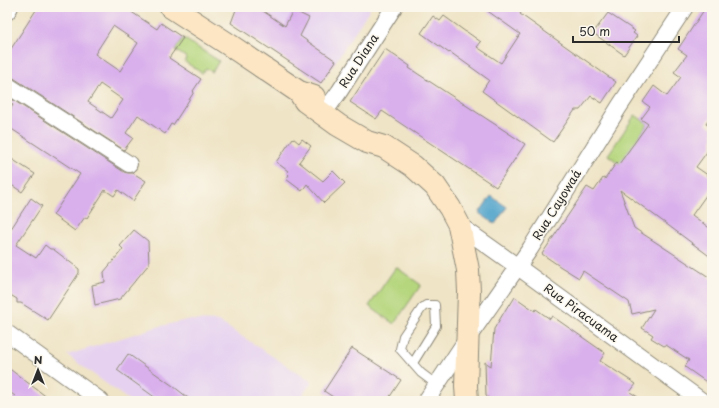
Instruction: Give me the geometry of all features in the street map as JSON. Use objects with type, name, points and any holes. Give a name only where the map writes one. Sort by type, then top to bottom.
[{"type":"main road","points":[[172,7],[299,92],[321,100],[326,109],[346,113],[375,135],[384,147],[413,166],[435,186],[450,208],[459,225],[468,270],[467,401]]},
{"type":"street","points":[[7,12],[10,7]]},
{"type":"street","name":"Rua Diana","points":[[326,109],[339,92],[394,7]]},
{"type":"street","name":"Rua Cayowaá","points":[[426,401],[530,249],[619,107],[685,7]]},
{"type":"street","points":[[7,85],[129,164]]},
{"type":"street","name":"Rua Piracuama","points":[[459,225],[702,401]]},
{"type":"street","points":[[7,333],[101,401]]},
{"type":"lane","points":[[413,363],[436,326],[435,305],[426,305],[422,308],[403,336],[400,349],[425,376],[437,385]]},
{"type":"shaded area","points":[[258,7],[371,7],[336,61]]},
{"type":"shaded area","points":[[187,320],[218,321],[312,382],[298,401],[130,401],[67,355],[157,327]]},
{"type":"green space","points":[[183,38],[219,61],[212,72],[206,68],[202,73],[185,62],[187,58],[175,50]]},
{"type":"green space","points":[[635,115],[648,124],[620,164],[608,155]]},
{"type":"green space","points":[[396,267],[421,285],[394,324],[369,306]]},
{"type":"water","points":[[491,196],[507,207],[495,224],[479,213]]},
{"type":"building","points":[[38,7],[124,7],[157,29],[161,23],[183,38],[169,58],[201,79],[173,125],[171,124],[165,134],[138,115],[126,133],[133,138],[124,150],[12,77],[7,76],[7,55]],"holes":[[[113,26],[138,43],[120,71],[95,54]],[[100,84],[123,100],[111,118],[88,102]]]},
{"type":"building","points":[[237,7],[257,7],[285,26],[293,10],[309,18],[300,36],[336,61],[321,83],[231,23]]},
{"type":"building","points":[[482,7],[525,7],[520,14],[616,82],[602,103],[591,96],[580,110],[575,110],[553,142],[482,91],[489,80],[421,33],[433,16],[440,21],[444,16],[481,42],[477,47],[501,63],[520,34]]},
{"type":"building","points":[[706,7],[712,7],[712,115],[706,124],[712,128],[712,145],[696,167],[712,178],[712,187],[692,215],[712,230],[712,258],[620,190],[634,228],[712,279],[712,386],[685,367],[689,360],[666,345],[664,346],[651,338],[653,335],[642,328],[654,309],[632,314],[629,302],[583,271],[579,278],[542,254],[587,187],[594,191],[617,162],[619,164],[648,124],[641,119],[650,107],[643,102],[654,86],[667,96],[681,77],[674,72],[687,55],[678,49]]},
{"type":"building","points":[[608,13],[635,31],[633,33],[637,36],[624,55],[593,33]]},
{"type":"building","points":[[385,49],[410,66],[409,68],[525,144],[496,187],[382,111],[376,119],[350,102]]},
{"type":"building","points":[[7,96],[124,172],[133,173],[146,181],[133,201],[118,190],[114,196],[105,190],[87,218],[85,217],[75,231],[53,215],[80,174],[7,126],[7,115],[13,105],[7,101]]},
{"type":"building","points":[[293,138],[299,143],[302,139],[311,146],[299,162],[323,181],[333,171],[345,183],[324,203],[307,184],[302,191],[286,179],[289,175],[287,173],[288,171],[276,162]]},
{"type":"building","points":[[7,156],[35,174],[22,192],[7,182]]},
{"type":"building","points":[[31,198],[42,206],[16,245],[36,258],[45,245],[50,249],[53,249],[79,269],[79,273],[48,320],[21,303],[17,303],[17,299],[7,293],[7,235]]},
{"type":"building","points":[[134,230],[148,241],[149,264],[120,299],[95,305],[92,285],[105,282],[104,272],[123,249],[120,246]]},
{"type":"building","points":[[515,297],[535,311],[536,309],[550,319],[552,316],[605,353],[600,361],[636,384],[630,392],[644,401],[492,401],[486,396],[485,362],[491,366],[494,329]]},
{"type":"building","points":[[352,348],[401,380],[387,401],[339,401],[324,391]]},
{"type":"building","points":[[128,354],[192,401],[160,401],[117,370]]},
{"type":"building","points":[[7,367],[52,401],[11,401],[15,396],[7,390]]}]
